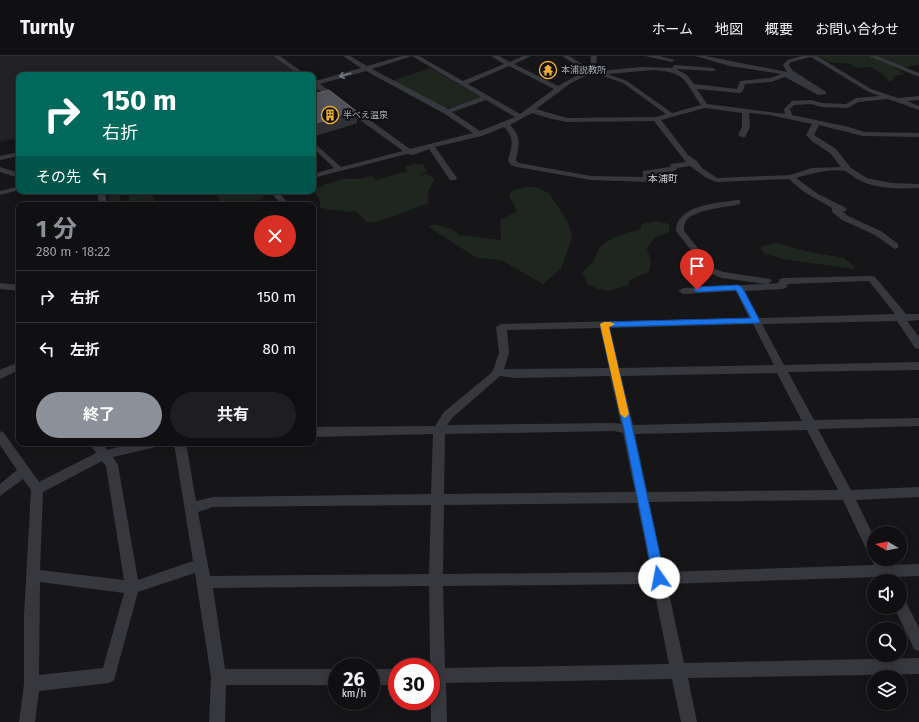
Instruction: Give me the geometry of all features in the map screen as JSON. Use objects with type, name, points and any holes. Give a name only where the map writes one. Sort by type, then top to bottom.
[{"type":"street","points":[[276,56],[299,72]]},
{"type":"street","points":[[346,56],[366,69],[447,112],[479,134]]},
{"type":"street","points":[[316,83],[409,56]]},
{"type":"street","points":[[415,56],[520,117]]},
{"type":"street","points":[[494,56],[558,89]]},
{"type":"street","points":[[462,84],[508,63],[528,56]]},
{"type":"street","points":[[565,56],[594,72],[625,82],[671,115]]},
{"type":"street","points":[[594,56],[594,72]]},
{"type":"street","points":[[648,56],[674,58]]},
{"type":"street","points":[[700,69],[701,57],[786,74],[820,94],[824,93],[789,71],[786,65],[789,61],[808,56]]},
{"type":"street","points":[[813,56],[869,90],[919,108]]},
{"type":"street","points":[[872,56],[919,75]]},
{"type":"street","points":[[674,58],[670,61],[675,69],[682,74],[705,106]]},
{"type":"street","points":[[316,175],[431,147],[506,125],[531,110],[558,89],[594,72],[654,69],[713,70]]},
{"type":"street","points":[[691,86],[740,91],[742,82],[771,80],[786,74]]},
{"type":"street","points":[[316,85],[410,152]]},
{"type":"street","points":[[447,112],[486,98]]},
{"type":"street","points":[[789,117],[787,109],[792,103],[811,102],[822,105],[848,106],[856,100],[919,98]]},
{"type":"street","points":[[531,110],[554,118],[567,120],[656,119],[705,106],[745,112],[770,113],[849,129],[863,134],[900,136],[919,135]]},
{"type":"street","points":[[742,135],[746,127],[745,112]]},
{"type":"street","points":[[656,119],[666,129],[684,157],[716,180],[791,177],[812,170],[846,169]]},
{"type":"street","points":[[816,123],[810,136],[817,143],[833,151],[846,169],[856,176],[890,186],[919,186]]},
{"type":"street","points":[[506,125],[515,134],[516,141],[512,160],[517,165],[591,178],[648,180],[646,174],[674,169],[674,166],[694,164]]},
{"type":"street","points":[[316,147],[340,170]]},
{"type":"street","points":[[431,147],[453,178]]},
{"type":"street","points":[[0,158],[16,155]]},
{"type":"street","points":[[0,169],[16,175]]},
{"type":"street","points":[[791,177],[803,189],[813,192],[836,207],[847,212]]},
{"type":"street","points":[[0,193],[16,189]]},
{"type":"street","points":[[278,194],[278,197],[283,202]]},
{"type":"street","points":[[737,202],[716,205],[684,217],[680,223],[680,231],[712,271],[722,275],[783,283]]},
{"type":"street","points":[[836,207],[835,210],[844,218],[878,233],[895,246]]},
{"type":"street","points":[[683,291],[738,287],[783,286],[783,281],[798,280],[872,279],[901,317],[919,345]]},
{"type":"street","points":[[0,286],[16,288]]},
{"type":"street","points":[[738,287],[847,494],[867,536]]},
{"type":"street","points":[[434,658],[439,429],[448,415],[498,372],[505,354],[501,327],[919,317]]},
{"type":"street","points":[[604,324],[628,430],[689,722]]},
{"type":"street","points":[[498,372],[515,374],[782,370],[919,366]]},
{"type":"street","points":[[0,375],[16,367]]},
{"type":"street","points":[[316,432],[616,427],[628,430],[919,422]]},
{"type":"street","points":[[0,436],[37,489],[30,615],[32,684],[27,722]]},
{"type":"street","points":[[32,684],[109,675],[132,588],[112,465],[97,446]]},
{"type":"street","points":[[37,489],[104,455],[140,446]]},
{"type":"street","points":[[181,446],[200,565],[205,582],[219,678],[217,722]]},
{"type":"street","points":[[0,491],[25,471]]},
{"type":"street","points":[[191,508],[213,502],[919,492]]},
{"type":"street","points":[[33,576],[132,588],[200,565]]},
{"type":"street","points":[[897,574],[919,570]]},
{"type":"street","points":[[205,582],[867,576]]},
{"type":"street","points":[[904,614],[919,644]]},
{"type":"street","points":[[440,676],[919,666]]},
{"type":"street","points":[[219,678],[328,677]]},
{"type":"street","points":[[438,710],[439,722]]},
{"type":"shaded area","points":[[0,56],[272,56],[295,72],[16,72],[16,139],[0,142]]},
{"type":"shaded area","points":[[818,56],[919,56],[919,65],[905,67],[892,66],[905,74],[895,76],[892,81],[889,81],[885,76],[871,67],[857,68],[850,64],[829,62]]},
{"type":"shaded area","points":[[431,68],[480,97],[479,99],[445,109],[391,81]]},
{"type":"shaded area","points":[[415,164],[425,165],[424,167],[427,172],[418,175],[426,174],[435,178],[428,192],[428,203],[374,223],[367,222],[354,210],[351,212],[320,208],[320,201],[316,194],[316,188],[344,179],[359,179],[372,176],[376,180],[408,171],[405,167]]},
{"type":"shaded area","points":[[526,187],[535,187],[549,193],[568,222],[572,238],[561,269],[543,284],[503,261],[475,257],[429,227],[433,224],[452,229],[460,235],[501,240],[500,220],[517,211],[509,196],[511,191]]},
{"type":"shaded area","points":[[109,194],[119,194],[120,201],[109,202]]},
{"type":"shaded area","points":[[151,194],[155,202],[132,202],[129,201],[129,195]]},
{"type":"shaded area","points":[[215,194],[255,194],[263,195],[264,198],[253,202],[221,202]]},
{"type":"shaded area","points":[[656,221],[669,224],[669,232],[654,238],[647,249],[651,261],[649,272],[631,279],[627,286],[608,291],[588,285],[582,272],[593,262],[599,248],[612,238],[641,229],[641,224]]},
{"type":"shaded area","points":[[776,243],[810,252],[844,258],[855,267],[853,269],[783,259],[766,254],[761,250],[761,246]]},
{"type":"building","points":[[329,90],[356,111],[316,123],[316,93]]},
{"type":"slow traffic","points":[[610,324],[604,324],[625,414]]},
{"type":"place","name":"本浦説教所","points":[[548,70]]},
{"type":"place","name":"半べえ温泉","points":[[330,115]]},
{"type":"district","name":"本浦町","points":[[663,179]]},
{"type":"route","points":[[659,578],[604,324],[756,321],[738,287],[697,290]]}]
